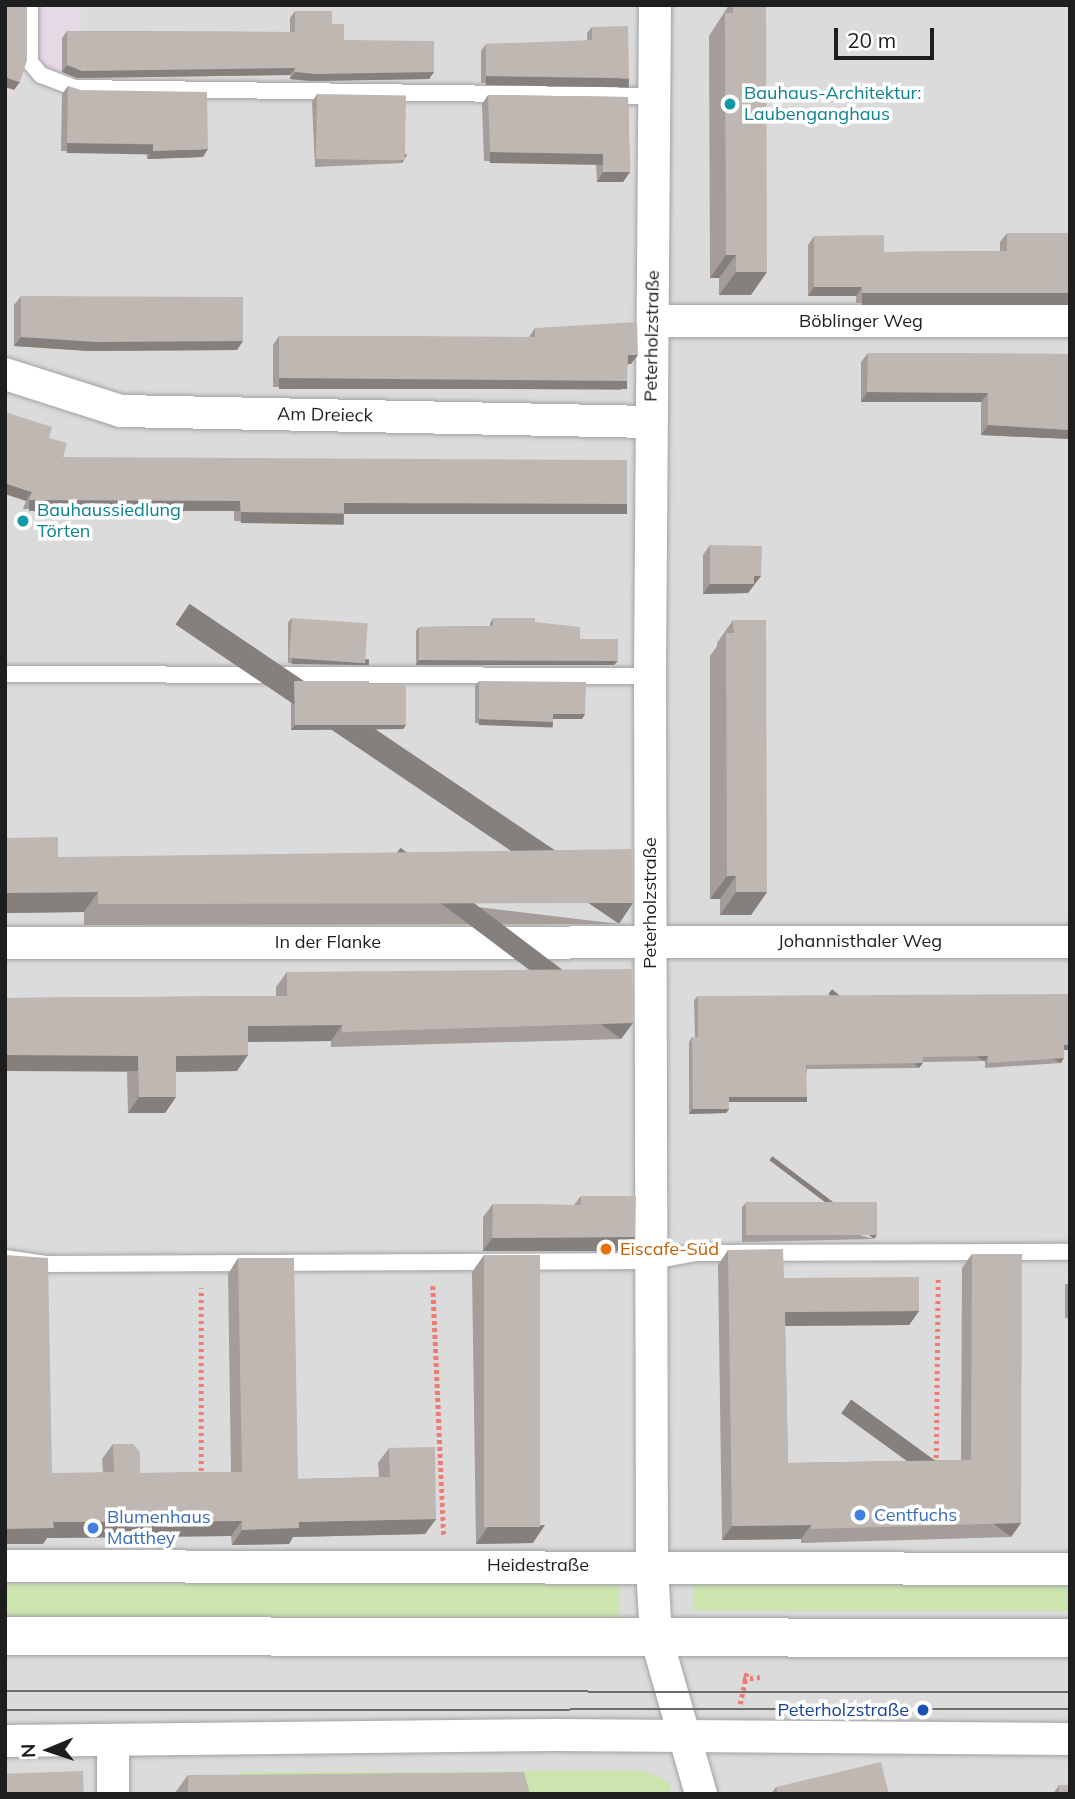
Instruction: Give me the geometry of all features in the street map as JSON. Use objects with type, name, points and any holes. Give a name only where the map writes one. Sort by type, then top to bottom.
[{"type":"street","name":"Peterholzstraße","points":[[654,5],[650,422],[652,1567],[656,1637],[701,1794]]},
{"type":"street","name":"Böblinger Weg","points":[[653,321],[1070,321]]},
{"type":"street","name":"Am Dreieck","points":[[5,374],[121,411],[650,422]]},
{"type":"street","name":"Johannisthaler Weg","points":[[650,941],[1070,942]]},
{"type":"street","name":"In der Flanke","points":[[5,943],[650,941]]},
{"type":"street","name":"Heidestraße","points":[[5,1566],[446,1565],[1070,1569]]},
{"type":"street","points":[[5,1636],[1070,1637]]},
{"type":"street","points":[[5,1741],[113,1742],[555,1735],[687,1739],[1070,1739]]},
{"type":"street","points":[[113,1742],[113,1794]]},
{"type":"lane","points":[[30,5],[30,62],[41,75],[75,88],[654,96]]},
{"type":"lane","points":[[5,674],[650,676]]},
{"type":"lane","points":[[5,1258],[46,1264],[653,1261],[696,1253],[1070,1252]]},
{"type":"path","points":[[936,1475],[938,1252]]},
{"type":"path","points":[[432,1261],[446,1565]]},
{"type":"path","points":[[201,1262],[201,1482]]},
{"type":"path","points":[[743,1679],[760,1677]]},
{"type":"shaded area","points":[[5,5],[81,5],[81,77],[25,76],[12,96],[5,93]]},
{"type":"shaded area","points":[[81,5],[1070,5],[1070,1794],[5,1794],[5,93],[12,95],[25,76],[81,77]]},
{"type":"green space","points":[[693,1582],[1070,1582],[1070,1611],[693,1611]]},
{"type":"green space","points":[[5,1584],[620,1584],[620,1622],[5,1622]]},
{"type":"green space","points":[[645,1771],[669,1782],[671,1794],[241,1794],[242,1772]]},
{"type":"building","points":[[5,5],[27,5],[27,60],[20,82],[5,77]]},
{"type":"building","points":[[733,5],[766,5],[767,272],[736,272],[736,255],[726,255],[725,13],[733,13]]},
{"type":"building","points":[[295,11],[332,11],[332,24],[344,24],[344,40],[434,41],[434,72],[316,74],[295,72],[295,68],[82,71],[67,65],[67,31],[295,32]]},
{"type":"building","points":[[628,26],[629,78],[486,76],[486,44],[592,40],[592,27]]},
{"type":"building","points":[[68,86],[81,90],[207,92],[208,149],[153,151],[153,144],[67,143]]},
{"type":"building","points":[[317,94],[406,96],[405,161],[316,159]]},
{"type":"building","points":[[488,95],[628,97],[630,172],[603,172],[603,154],[490,152]]},
{"type":"building","points":[[1007,233],[1070,233],[1070,293],[862,293],[862,287],[814,287],[814,236],[884,235],[884,252],[1007,251]]},
{"type":"building","points":[[21,296],[243,297],[243,341],[96,342],[21,337]]},
{"type":"building","points":[[637,322],[638,355],[628,355],[627,381],[279,378],[279,336],[535,337],[535,328]]},
{"type":"building","points":[[868,353],[1070,354],[1070,430],[988,425],[988,393],[867,392]]},
{"type":"building","points":[[5,412],[52,427],[49,438],[67,443],[63,457],[627,460],[627,504],[344,503],[344,513],[241,512],[240,501],[29,500],[32,492],[5,483]]},
{"type":"building","points":[[710,545],[762,546],[761,576],[754,576],[754,584],[710,584]]},
{"type":"building","points":[[292,618],[368,623],[365,663],[289,658]]},
{"type":"building","points":[[493,618],[535,618],[535,622],[580,627],[580,639],[618,639],[618,661],[419,660],[419,627],[493,626]]},
{"type":"building","points":[[733,620],[766,620],[767,892],[736,892],[736,876],[727,876],[726,633],[734,633]]},
{"type":"building","points":[[294,681],[369,681],[369,685],[406,685],[406,725],[295,725]]},
{"type":"building","points":[[479,681],[586,682],[585,714],[553,714],[553,722],[479,719]]},
{"type":"building","points":[[58,837],[58,857],[632,849],[633,903],[98,904],[98,892],[5,893],[5,838]]},
{"type":"building","points":[[632,969],[633,1023],[342,1032],[342,1025],[248,1026],[248,1055],[176,1056],[176,1097],[139,1097],[138,1056],[5,1055],[5,998],[287,996],[287,972]]},
{"type":"building","points":[[1070,994],[1070,1045],[1064,1045],[1064,1058],[988,1063],[988,1056],[923,1057],[923,1063],[806,1065],[807,1097],[729,1097],[729,1109],[693,1109],[692,1037],[698,1037],[698,996]]},
{"type":"building","points":[[581,1196],[636,1196],[635,1237],[492,1238],[493,1204],[581,1205]]},
{"type":"building","points":[[746,1202],[877,1202],[877,1235],[746,1235]]},
{"type":"building","points":[[783,1249],[784,1278],[919,1277],[919,1311],[785,1312],[788,1463],[971,1460],[972,1254],[1022,1254],[1021,1523],[811,1529],[811,1525],[732,1526],[728,1250]]},
{"type":"building","points":[[5,1255],[48,1258],[52,1473],[114,1472],[113,1444],[133,1444],[140,1452],[140,1473],[242,1472],[238,1258],[294,1258],[298,1479],[390,1477],[389,1448],[435,1447],[436,1519],[299,1522],[299,1528],[242,1530],[242,1521],[53,1522],[54,1528],[5,1529]]},
{"type":"building","points":[[484,1255],[540,1255],[540,1527],[484,1527]]},
{"type":"building","points":[[881,1762],[889,1794],[778,1794],[776,1787]]},
{"type":"building","points":[[83,1771],[84,1794],[6,1794],[5,1774]]},
{"type":"building","points":[[524,1772],[530,1794],[188,1794],[188,1775]]},
{"type":"building","points":[[1059,1785],[1070,1785],[1070,1794],[1059,1794]]},
{"type":"tram line","points":[[5,1691],[1070,1692]]},
{"type":"tram line","points":[[5,1710],[1070,1709]]},
{"type":"place","name":"Bauhaus-Architektur: Laubenganghaus","points":[[730,104]]},
{"type":"place","name":"Bauhaussiedlung Törten","points":[[23,521]]},
{"type":"place","name":"Eiscafe-Süd","points":[[606,1249]]},
{"type":"place","name":"Centfuchs","points":[[860,1515]]},
{"type":"place","name":"Blumenhaus Matthey","points":[[93,1528]]},
{"type":"place","name":"Peterholzstraße","points":[[923,1710]]}]
